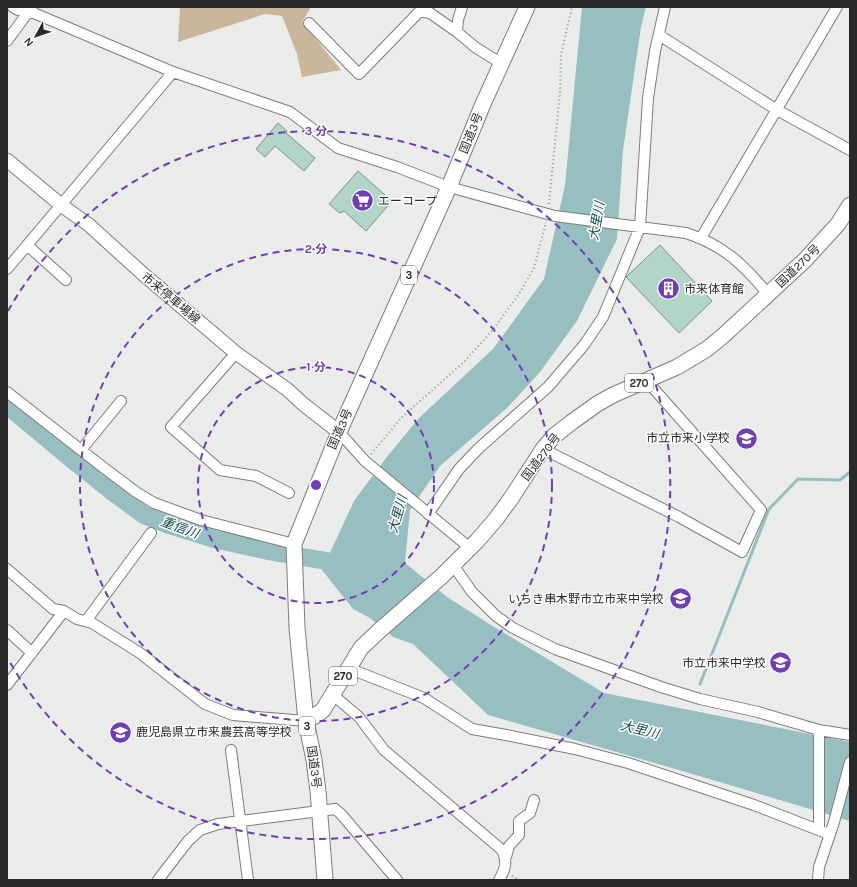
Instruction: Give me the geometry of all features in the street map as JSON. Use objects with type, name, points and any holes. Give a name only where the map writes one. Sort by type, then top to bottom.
[{"type":"highway","name":"国道3号","points":[[325,880],[320,811],[314,760],[306,721],[297,628],[294,544],[339,432],[449,187],[483,104],[526,7]]},
{"type":"highway","name":"国道270号","points":[[306,721],[320,713],[333,695],[361,648],[442,576],[470,548],[500,513],[543,449],[554,436],[597,404],[613,395],[696,357],[791,274],[824,241],[838,224],[850,205]]},
{"type":"main road","name":"市来停車場線","points":[[7,160],[61,206],[89,225],[143,274],[236,353],[288,390],[303,404],[339,432]]},
{"type":"street","points":[[13,7],[18,10],[30,9],[173,72],[290,112],[338,148],[397,167],[449,187],[552,215],[686,233],[700,238],[716,245],[727,253],[741,265],[768,294]]},
{"type":"street","points":[[457,32],[458,20],[462,7]]},
{"type":"street","points":[[426,512],[458,469],[479,448],[548,386],[584,345],[603,317],[635,226],[648,98],[665,7]]},
{"type":"street","points":[[700,238],[837,7]]},
{"type":"street","points":[[7,40],[30,9]]},
{"type":"street","points":[[309,23],[359,74],[415,15],[420,11],[431,10],[475,47],[502,64]]},
{"type":"street","points":[[659,35],[777,110],[850,150]]},
{"type":"street","points":[[7,269],[173,72]]},
{"type":"street","points":[[27,246],[66,280]]},
{"type":"street","points":[[236,353],[171,427],[220,470],[256,476],[289,493]]},
{"type":"street","points":[[543,449],[679,517],[742,552],[761,510],[646,380]]},
{"type":"street","points":[[7,392],[136,492],[154,503],[201,520],[294,544]]},
{"type":"street","points":[[81,450],[121,401]]},
{"type":"street","points":[[339,432],[367,463],[470,548]]},
{"type":"street","points":[[86,621],[151,532]]},
{"type":"street","points":[[453,565],[472,592],[496,616],[513,628],[555,649],[661,687],[700,699],[758,712],[819,732],[850,735]]},
{"type":"street","points":[[7,569],[53,609],[64,611],[77,619],[92,623],[140,654],[205,704],[233,715],[306,721]]},
{"type":"street","points":[[7,685],[64,611]]},
{"type":"street","points":[[7,630],[32,653]]},
{"type":"street","points":[[348,668],[424,698],[472,729],[506,734],[575,749],[628,763],[819,827],[829,834]]},
{"type":"street","points":[[333,695],[359,717],[384,750],[486,836],[502,850],[506,856]]},
{"type":"street","points":[[819,732],[819,827]]},
{"type":"street","points":[[231,750],[248,880]]},
{"type":"street","points":[[818,880],[819,867],[834,822],[850,762]]},
{"type":"street","points":[[499,880],[504,871],[509,846],[519,835],[519,821],[530,813],[534,800]]},
{"type":"street","points":[[158,880],[188,841],[200,830],[218,824],[335,809],[341,814],[397,880]]},
{"type":"path","points":[[367,463],[403,416],[464,362],[492,331],[519,294],[534,268],[552,215],[561,55],[572,7]]},
{"type":"shaded area","points":[[180,7],[311,7],[302,22],[341,70],[302,77],[297,54],[282,16],[265,14],[178,42]]},
{"type":"water","name":"大里川","points":[[582,7],[646,7],[641,27],[623,150],[617,239],[577,321],[540,372],[508,407],[440,466],[410,510],[405,563],[447,597],[604,693],[850,742],[850,821],[488,715],[413,644],[393,637],[370,618],[353,609],[322,570],[354,501],[386,458],[419,418],[493,349],[544,279],[565,185]]},
{"type":"building","points":[[278,123],[287,131],[286,133],[315,158],[304,171],[275,146],[265,157],[256,149]]},
{"type":"building","name":"エーコープ","points":[[358,171],[392,201],[366,231],[344,211],[340,213],[329,204]]},
{"type":"building","name":"市来体育館","points":[[660,245],[712,301],[679,333],[626,277]]},
{"type":"waterway","name":"重信川","points":[[7,405],[114,493],[144,515],[172,526],[214,539],[273,552],[350,565]]},
{"type":"waterway","points":[[700,684],[769,509],[798,479],[840,480],[850,472]]},
{"type":"place","name":"エーコープ","points":[[362,201]]},
{"type":"place","name":"市来体育館","points":[[669,289]]},
{"type":"place","name":"市立市来小学校","points":[[746,438]]},
{"type":"place","name":"いちき串木野市立市来中学校","points":[[680,599]]},
{"type":"place","name":"市立市来中学校","points":[[781,663]]},
{"type":"place","name":"鹿児島県立市来農芸高等学校","points":[[121,732]]}]
